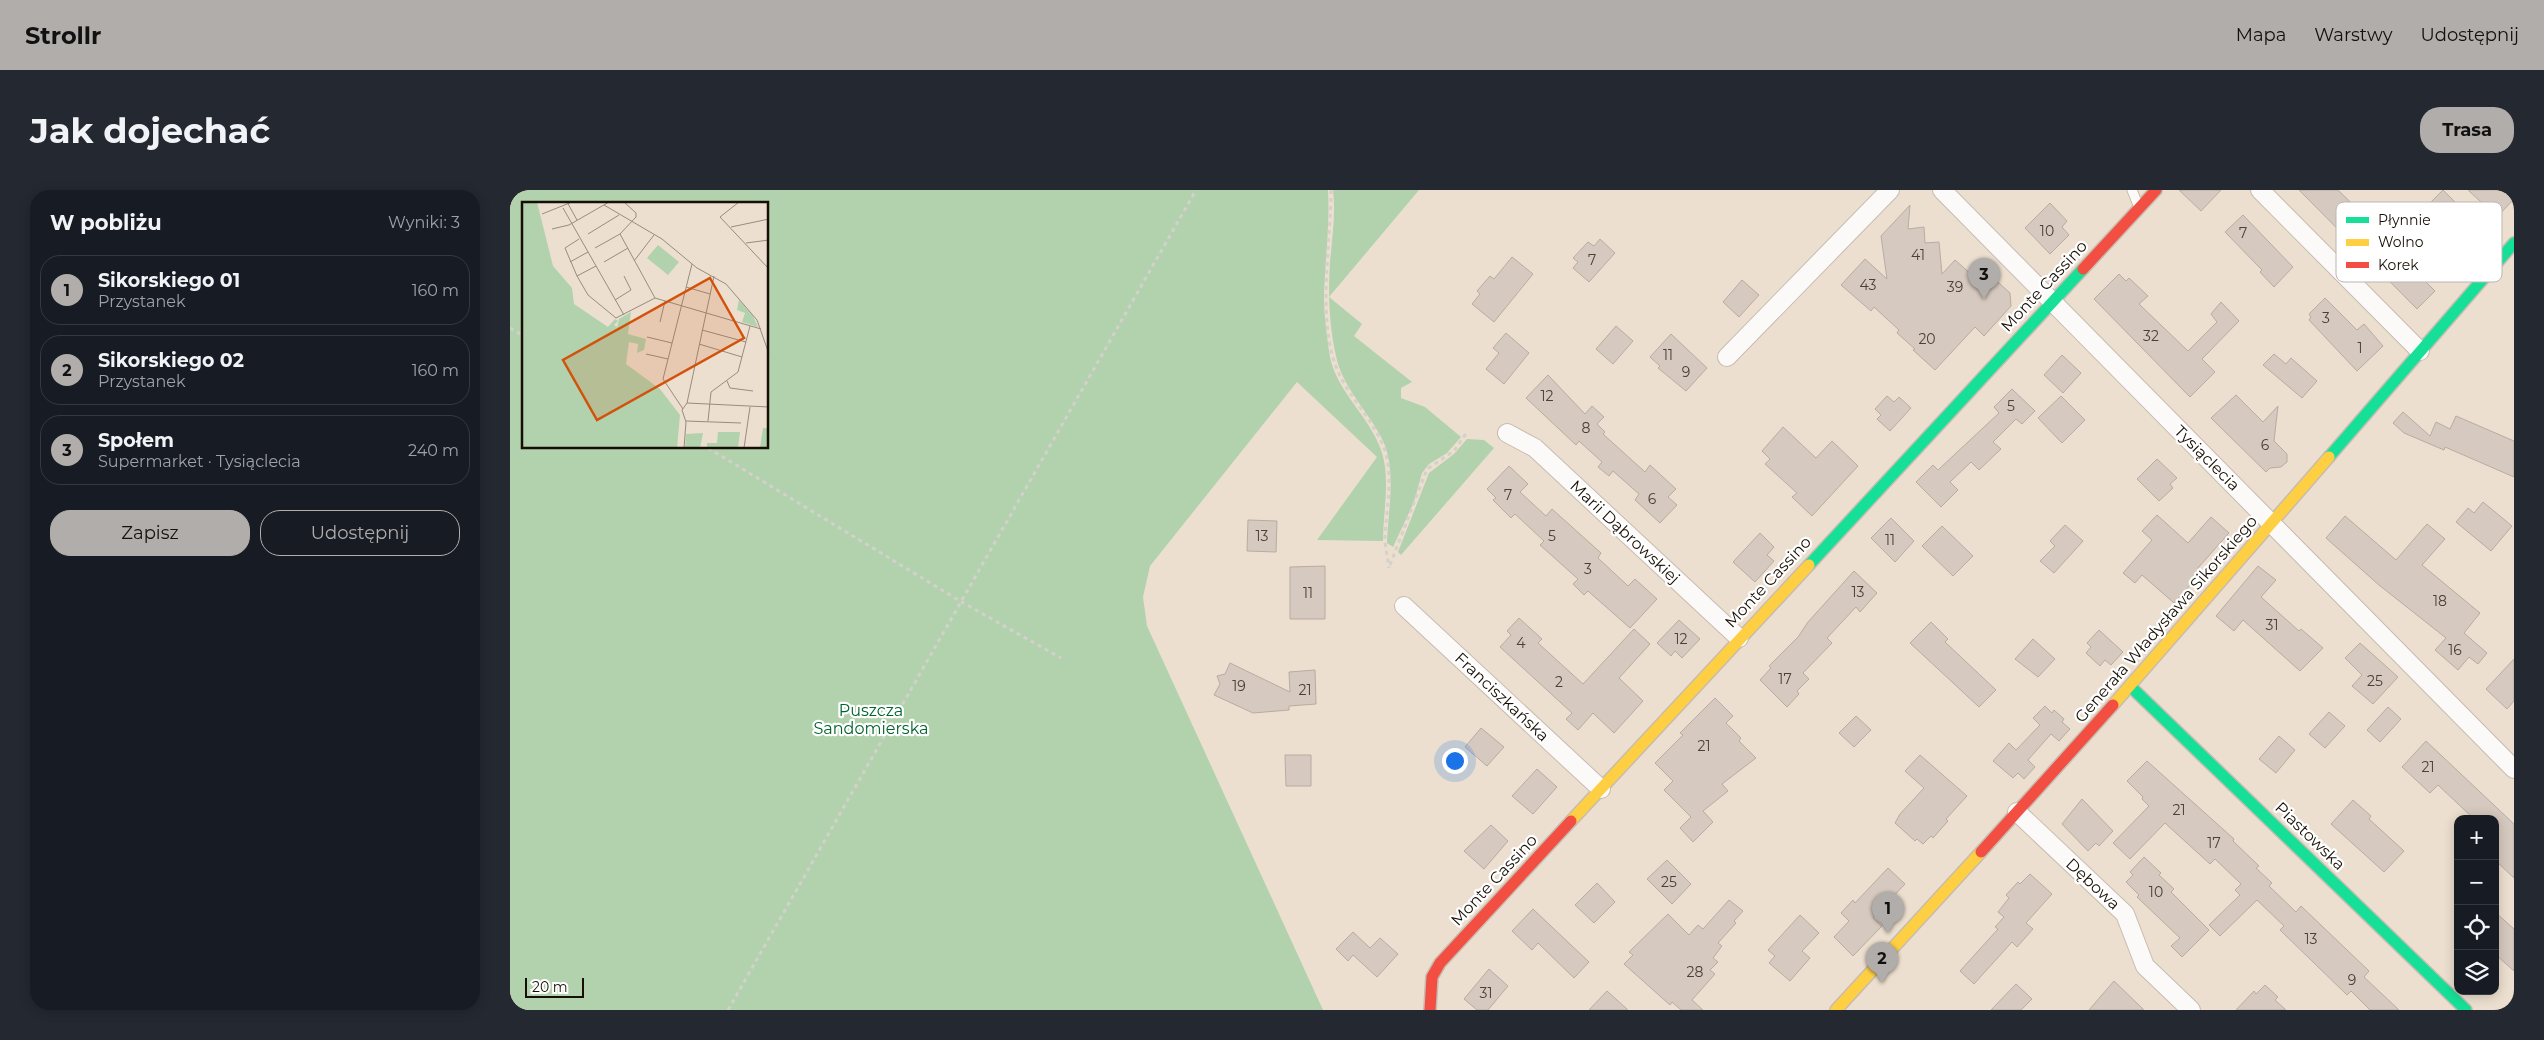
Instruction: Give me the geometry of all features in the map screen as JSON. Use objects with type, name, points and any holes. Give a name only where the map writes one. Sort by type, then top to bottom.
[{"type":"street","points":[[1728,357],[1890,190]]},
{"type":"street","name":"Tysiąclecia","points":[[1942,190],[2514,769]]},
{"type":"street","name":"Monte Cassino","points":[[1430,1010],[1432,977],[1440,962],[2156,190]]},
{"type":"street","points":[[2260,190],[2336,266]]},
{"type":"street","name":"Generała Władysława Sikorskiego","points":[[2502,257],[2514,243]]},
{"type":"street","points":[[2351,282],[2420,351]]},
{"type":"street","name":"Generała Władysława Sikorskiego","points":[[1836,1010],[2130,686],[2480,282]]},
{"type":"street","name":"Marii Dąbrowskiej","points":[[1508,433],[1535,448],[1739,638]]},
{"type":"street","name":"Franciszkańska","points":[[1404,606],[1601,789]]},
{"type":"street","name":"Piastowska","points":[[2130,686],[2466,1010]]},
{"type":"street","name":"Dębowa","points":[[2017,812],[2125,914],[2145,966],[2191,1010]]},
{"type":"lane","points":[[2132,190],[2139,208]]},
{"type":"path","points":[[728,1010],[1196,190]]},
{"type":"path","points":[[1332,190],[1326,304],[1332,351],[1342,381],[1380,438],[1386,455],[1388,476],[1385,541],[1389,568],[1412,511],[1420,481],[1427,469],[1454,451],[1467,432]]},
{"type":"path","points":[[510,328],[522,335]]},
{"type":"path","points":[[710,449],[960,601],[1061,658]]},
{"type":"green space","name":"Puszcza Sandomierska","points":[[510,190],[1328,190],[1328,230],[1324,296],[1330,357],[1339,382],[1369,426],[1381,450],[1386,472],[1383,541],[1317,540],[1377,457],[1297,382],[1150,566],[1143,597],[1147,626],[1323,1010],[510,1010]]},
{"type":"green space","points":[[1333,190],[1419,190],[1329,297],[1334,217]]},
{"type":"green space","points":[[1329,297],[1362,324],[1354,336],[1412,382],[1401,388],[1401,398],[1425,407],[1461,437],[1447,453],[1429,464],[1422,473],[1414,502],[1393,547],[1387,543],[1391,488],[1386,447],[1343,377],[1339,367],[1330,321]]},
{"type":"green space","points":[[1467,439],[1484,440],[1494,448],[1401,555],[1398,552],[1429,473],[1454,454]]},
{"type":"building","points":[[2179,190],[2221,190],[2201,211]]},
{"type":"building","points":[[2299,190],[2338,190],[2350,202],[2336,202],[2336,227]]},
{"type":"building","points":[[2443,190],[2455,202],[2431,202]]},
{"type":"building","points":[[2468,190],[2514,190],[2514,199],[2502,212],[2502,202],[2481,202]]},
{"type":"building","points":[[2050,203],[2067,221],[2062,227],[2069,235],[2050,254],[2025,228]]},
{"type":"building","points":[[1910,205],[1908,229],[1924,227],[1925,243],[1939,242],[1942,274],[1955,260],[1981,283],[1989,274],[2010,293],[2011,306],[1984,336],[1975,327],[1935,370],[1897,333],[1899,330],[1874,307],[1871,311],[1841,285],[1865,259],[1887,279],[1881,236]]},
{"type":"building","points":[[2243,215],[2293,267],[2274,287],[2260,272],[2262,270],[2225,232]]},
{"type":"building","points":[[1600,239],[1615,253],[1589,282],[1573,268],[1578,262],[1573,258],[1588,242],[1594,246]]},
{"type":"building","points":[[1512,257],[1533,274],[1494,322],[1472,304],[1480,294],[1477,291],[1490,276],[1494,279]]},
{"type":"building","points":[[2119,274],[2126,281],[2129,278],[2148,296],[2139,304],[2188,351],[2217,322],[2211,314],[2221,302],[2239,321],[2202,359],[2215,372],[2190,397],[2094,299]]},
{"type":"building","points":[[1742,280],[1759,295],[1739,317],[1723,302]]},
{"type":"building","points":[[2390,282],[2426,282],[2435,291],[2417,309]]},
{"type":"building","points":[[2325,298],[2357,330],[2364,324],[2383,346],[2357,371],[2309,320],[2311,317],[2309,314]]},
{"type":"building","points":[[1616,326],[1633,341],[1613,364],[1596,349]]},
{"type":"building","points":[[1506,333],[1529,353],[1504,384],[1486,369],[1499,353],[1493,348]]},
{"type":"building","points":[[1671,334],[1707,368],[1686,391],[1658,368],[1660,366],[1650,357]]},
{"type":"building","points":[[2274,354],[2286,364],[2291,358],[2317,381],[2302,398],[2263,365]]},
{"type":"building","points":[[2062,355],[2081,373],[2063,393],[2044,375]]},
{"type":"building","points":[[1548,375],[1585,414],[1592,406],[1604,417],[1597,424],[1605,432],[1603,434],[1645,472],[1650,465],[1676,489],[1668,497],[1677,505],[1660,523],[1635,500],[1639,494],[1613,471],[1609,476],[1598,467],[1602,462],[1579,441],[1576,445],[1526,398]]},
{"type":"building","points":[[2012,389],[2035,411],[2022,424],[2016,419],[1993,442],[2001,449],[1979,470],[1971,462],[1950,482],[1958,490],[1941,507],[1916,482],[1933,465],[1938,470],[1999,413],[1994,407]]},
{"type":"building","points":[[2236,395],[2263,422],[2278,406],[2274,441],[2287,454],[2287,462],[2281,467],[2270,468],[2266,472],[2211,418]]},
{"type":"building","points":[[1887,396],[1894,402],[1899,397],[1911,408],[1890,431],[1877,419],[1881,415],[1875,409]]},
{"type":"building","points":[[2061,396],[2085,420],[2062,443],[2038,418]]},
{"type":"building","points":[[2403,412],[2430,436],[2436,422],[2450,429],[2456,416],[2514,441],[2514,477],[2445,447],[2444,450],[2404,433],[2393,423]]},
{"type":"building","points":[[1783,427],[1816,458],[1832,441],[1858,466],[1812,516],[1792,497],[1797,493],[1765,464],[1770,459],[1762,451]]},
{"type":"building","points":[[2157,459],[2177,478],[2170,484],[2173,488],[2159,501],[2137,479]]},
{"type":"building","points":[[1509,466],[1528,484],[1520,492],[1546,516],[1552,509],[1601,553],[1598,558],[1628,586],[1635,579],[1657,599],[1630,628],[1588,591],[1584,595],[1573,584],[1578,579],[1540,545],[1544,541],[1515,514],[1511,518],[1493,500],[1496,498],[1487,489]]},
{"type":"building","points":[[2483,502],[2512,526],[2491,551],[2456,522],[2468,508],[2474,513]]},
{"type":"building","points":[[2157,515],[2188,543],[2211,517],[2229,533],[2198,568],[2202,572],[2174,603],[2142,575],[2135,583],[2123,573],[2152,540],[2142,531]]},
{"type":"building","points":[[2345,516],[2396,560],[2427,524],[2445,539],[2422,565],[2480,613],[2464,633],[2487,653],[2478,664],[2469,657],[2458,670],[2435,650],[2446,638],[2379,585],[2326,538]]},
{"type":"building","points":[[1891,518],[1914,541],[1895,562],[1871,538]]},
{"type":"building","points":[[1248,520],[1277,521],[1276,552],[1247,551]]},
{"type":"building","points":[[2065,525],[2083,541],[2054,573],[2040,561],[2055,546],[2050,541]]},
{"type":"building","points":[[1942,526],[1973,556],[1953,576],[1922,546]]},
{"type":"building","points":[[1760,533],[1774,547],[1767,555],[1774,561],[1755,582],[1733,562]]},
{"type":"building","points":[[1325,566],[1325,619],[1290,619],[1290,567]]},
{"type":"building","points":[[2258,566],[2276,580],[2261,597],[2299,631],[2301,629],[2323,648],[2300,671],[2243,620],[2234,631],[2216,616]]},
{"type":"building","points":[[1854,571],[1877,593],[1860,612],[1856,607],[1827,638],[1832,643],[1803,673],[1809,679],[1797,691],[1799,694],[1787,707],[1760,680],[1771,668],[1769,666],[1798,637],[1808,622]]},
{"type":"building","points":[[1519,618],[1542,639],[1538,643],[1583,684],[1634,629],[1650,644],[1619,678],[1643,701],[1614,733],[1593,713],[1578,730],[1566,719],[1572,713],[1500,647],[1511,635],[1507,631]]},
{"type":"building","points":[[1679,620],[1700,639],[1682,658],[1675,651],[1671,656],[1657,643]]},
{"type":"building","points":[[1931,622],[1948,639],[1945,642],[1996,690],[1979,707],[1910,643]]},
{"type":"building","points":[[2099,630],[2123,652],[2111,665],[2105,660],[2100,666],[2086,653],[2091,647],[2087,643]]},
{"type":"building","points":[[2033,639],[2055,659],[2038,677],[2015,659]]},
{"type":"building","points":[[2360,643],[2398,677],[2373,704],[2352,686],[2362,675],[2345,658]]},
{"type":"building","points":[[2514,659],[2514,701],[2507,709],[2486,689]]},
{"type":"building","points":[[1230,663],[1290,692],[1289,672],[1315,670],[1316,704],[1289,706],[1289,710],[1253,713],[1214,695],[1220,684],[1217,676],[1225,674]]},
{"type":"building","points":[[1715,698],[1733,716],[1726,723],[1741,738],[1739,741],[1756,758],[1722,784],[1728,791],[1703,811],[1713,822],[1693,842],[1680,828],[1691,817],[1664,790],[1673,781],[1655,763],[1683,735],[1680,733]]},
{"type":"building","points":[[2045,706],[2052,713],[2054,710],[2064,719],[2062,722],[2070,729],[2059,741],[2051,734],[2028,760],[2035,767],[2024,779],[2018,773],[2013,778],[1993,761],[2009,743],[2016,750],[2040,725],[2033,718]]},
{"type":"building","points":[[2388,707],[2401,719],[2380,742],[2367,730]]},
{"type":"building","points":[[2329,712],[2345,726],[2325,748],[2309,734]]},
{"type":"building","points":[[1856,716],[1871,730],[1854,747],[1839,733]]},
{"type":"building","points":[[1481,728],[1504,747],[1487,766],[1465,747]]},
{"type":"building","points":[[2279,736],[2295,750],[2276,773],[2259,759]]},
{"type":"building","points":[[2426,741],[2514,824],[2514,878],[2499,864],[2499,815],[2470,815],[2438,785],[2430,793],[2402,767]]},
{"type":"building","points":[[1285,755],[1311,755],[1311,786],[1286,786]]},
{"type":"building","points":[[1920,755],[1967,796],[1946,819],[1948,821],[1933,838],[1931,836],[1923,844],[1917,839],[1915,841],[1895,823],[1900,814],[1924,788],[1905,771]]},
{"type":"building","points":[[2147,761],[2234,839],[2233,841],[2259,866],[2256,868],[2272,883],[2269,886],[2296,912],[2301,906],[2369,971],[2364,977],[2399,1010],[2370,1010],[2351,991],[2347,995],[2280,930],[2284,926],[2257,900],[2220,936],[2209,925],[2240,895],[2235,890],[2241,884],[2215,859],[2210,864],[2165,823],[2130,859],[2113,843],[2149,806],[2127,781]]},
{"type":"building","points":[[1537,769],[1557,787],[1533,814],[1512,796]]},
{"type":"building","points":[[2082,799],[2113,831],[2099,846],[2096,843],[2088,851],[2062,824]]},
{"type":"building","points":[[2353,800],[2371,816],[2369,819],[2404,851],[2384,872],[2331,824]]},
{"type":"building","points":[[1491,825],[1508,841],[1484,869],[1464,851]]},
{"type":"building","points":[[2144,857],[2174,889],[2171,892],[2209,930],[2182,957],[2171,946],[2180,938],[2137,897],[2139,895],[2126,882],[2133,875],[2130,872]]},
{"type":"building","points":[[1667,860],[1691,884],[1672,904],[1647,879]]},
{"type":"building","points":[[1888,868],[1905,884],[1873,918],[1882,926],[1853,956],[1834,937],[1849,921],[1841,913],[1853,900],[1855,903]]},
{"type":"building","points":[[2030,874],[2052,894],[2026,923],[2033,929],[2017,947],[2012,942],[1974,984],[1960,971],[1998,929],[1995,927],[2004,917],[1998,912],[2009,898],[2006,895],[2018,882],[2020,884]]},
{"type":"building","points":[[1597,883],[1615,902],[1594,923],[1575,905]]},
{"type":"building","points":[[1729,900],[1743,911],[1734,921],[1736,923],[1718,943],[1722,946],[1713,958],[1718,962],[1710,970],[1715,974],[1692,1000],[1703,1010],[1681,1010],[1672,1002],[1670,1005],[1624,964],[1633,955],[1629,952],[1668,914],[1689,935],[1698,925],[1703,929]]},
{"type":"building","points":[[1533,909],[1589,962],[1574,978],[1538,943],[1532,950],[1512,931]]},
{"type":"building","points":[[1800,915],[1819,933],[1802,951],[1810,958],[1790,981],[1769,963],[1775,956],[1768,950]]},
{"type":"building","points":[[2499,916],[2514,929],[2514,971],[2499,958]]},
{"type":"building","points":[[1353,932],[1370,948],[1380,938],[1398,954],[1377,977],[1353,955],[1348,961],[1336,949]]},
{"type":"building","points":[[1489,969],[1508,986],[1488,1010],[1477,1010],[1464,999]]},
{"type":"building","points":[[2114,981],[2144,1010],[2089,1010]]},
{"type":"building","points":[[2016,984],[2032,999],[2021,1010],[1991,1010]]},
{"type":"building","points":[[2265,985],[2278,997],[2275,1000],[2286,1010],[2236,1010],[2254,991],[2256,994]]},
{"type":"building","points":[[1607,991],[1628,1010],[1589,1010]]},
{"type":"traffic: fast","points":[[2502,257],[2514,243]]},
{"type":"traffic: fast","points":[[1809,565],[2083,269]]},
{"type":"traffic: fast","points":[[2329,457],[2480,282]]},
{"type":"traffic: fast","points":[[2130,686],[2466,1010]]},
{"type":"traffic: slow","points":[[2113,705],[2329,457]]},
{"type":"traffic: slow","points":[[1571,821],[1809,565]]},
{"type":"traffic: slow","points":[[1836,1010],[1981,852]]},
{"type":"traffic: jam","points":[[2083,269],[2156,190]]},
{"type":"traffic: jam","points":[[1981,852],[2113,705]]},
{"type":"traffic: jam","points":[[1430,1010],[1432,977],[1440,963],[1571,821]]},
{"type":"place","name":"Społem","points":[[1984,299]]},
{"type":"place","name":"Sikorskiego 01","points":[[1888,933]]},
{"type":"place","name":"Sikorskiego 02","points":[[1882,983]]}]
